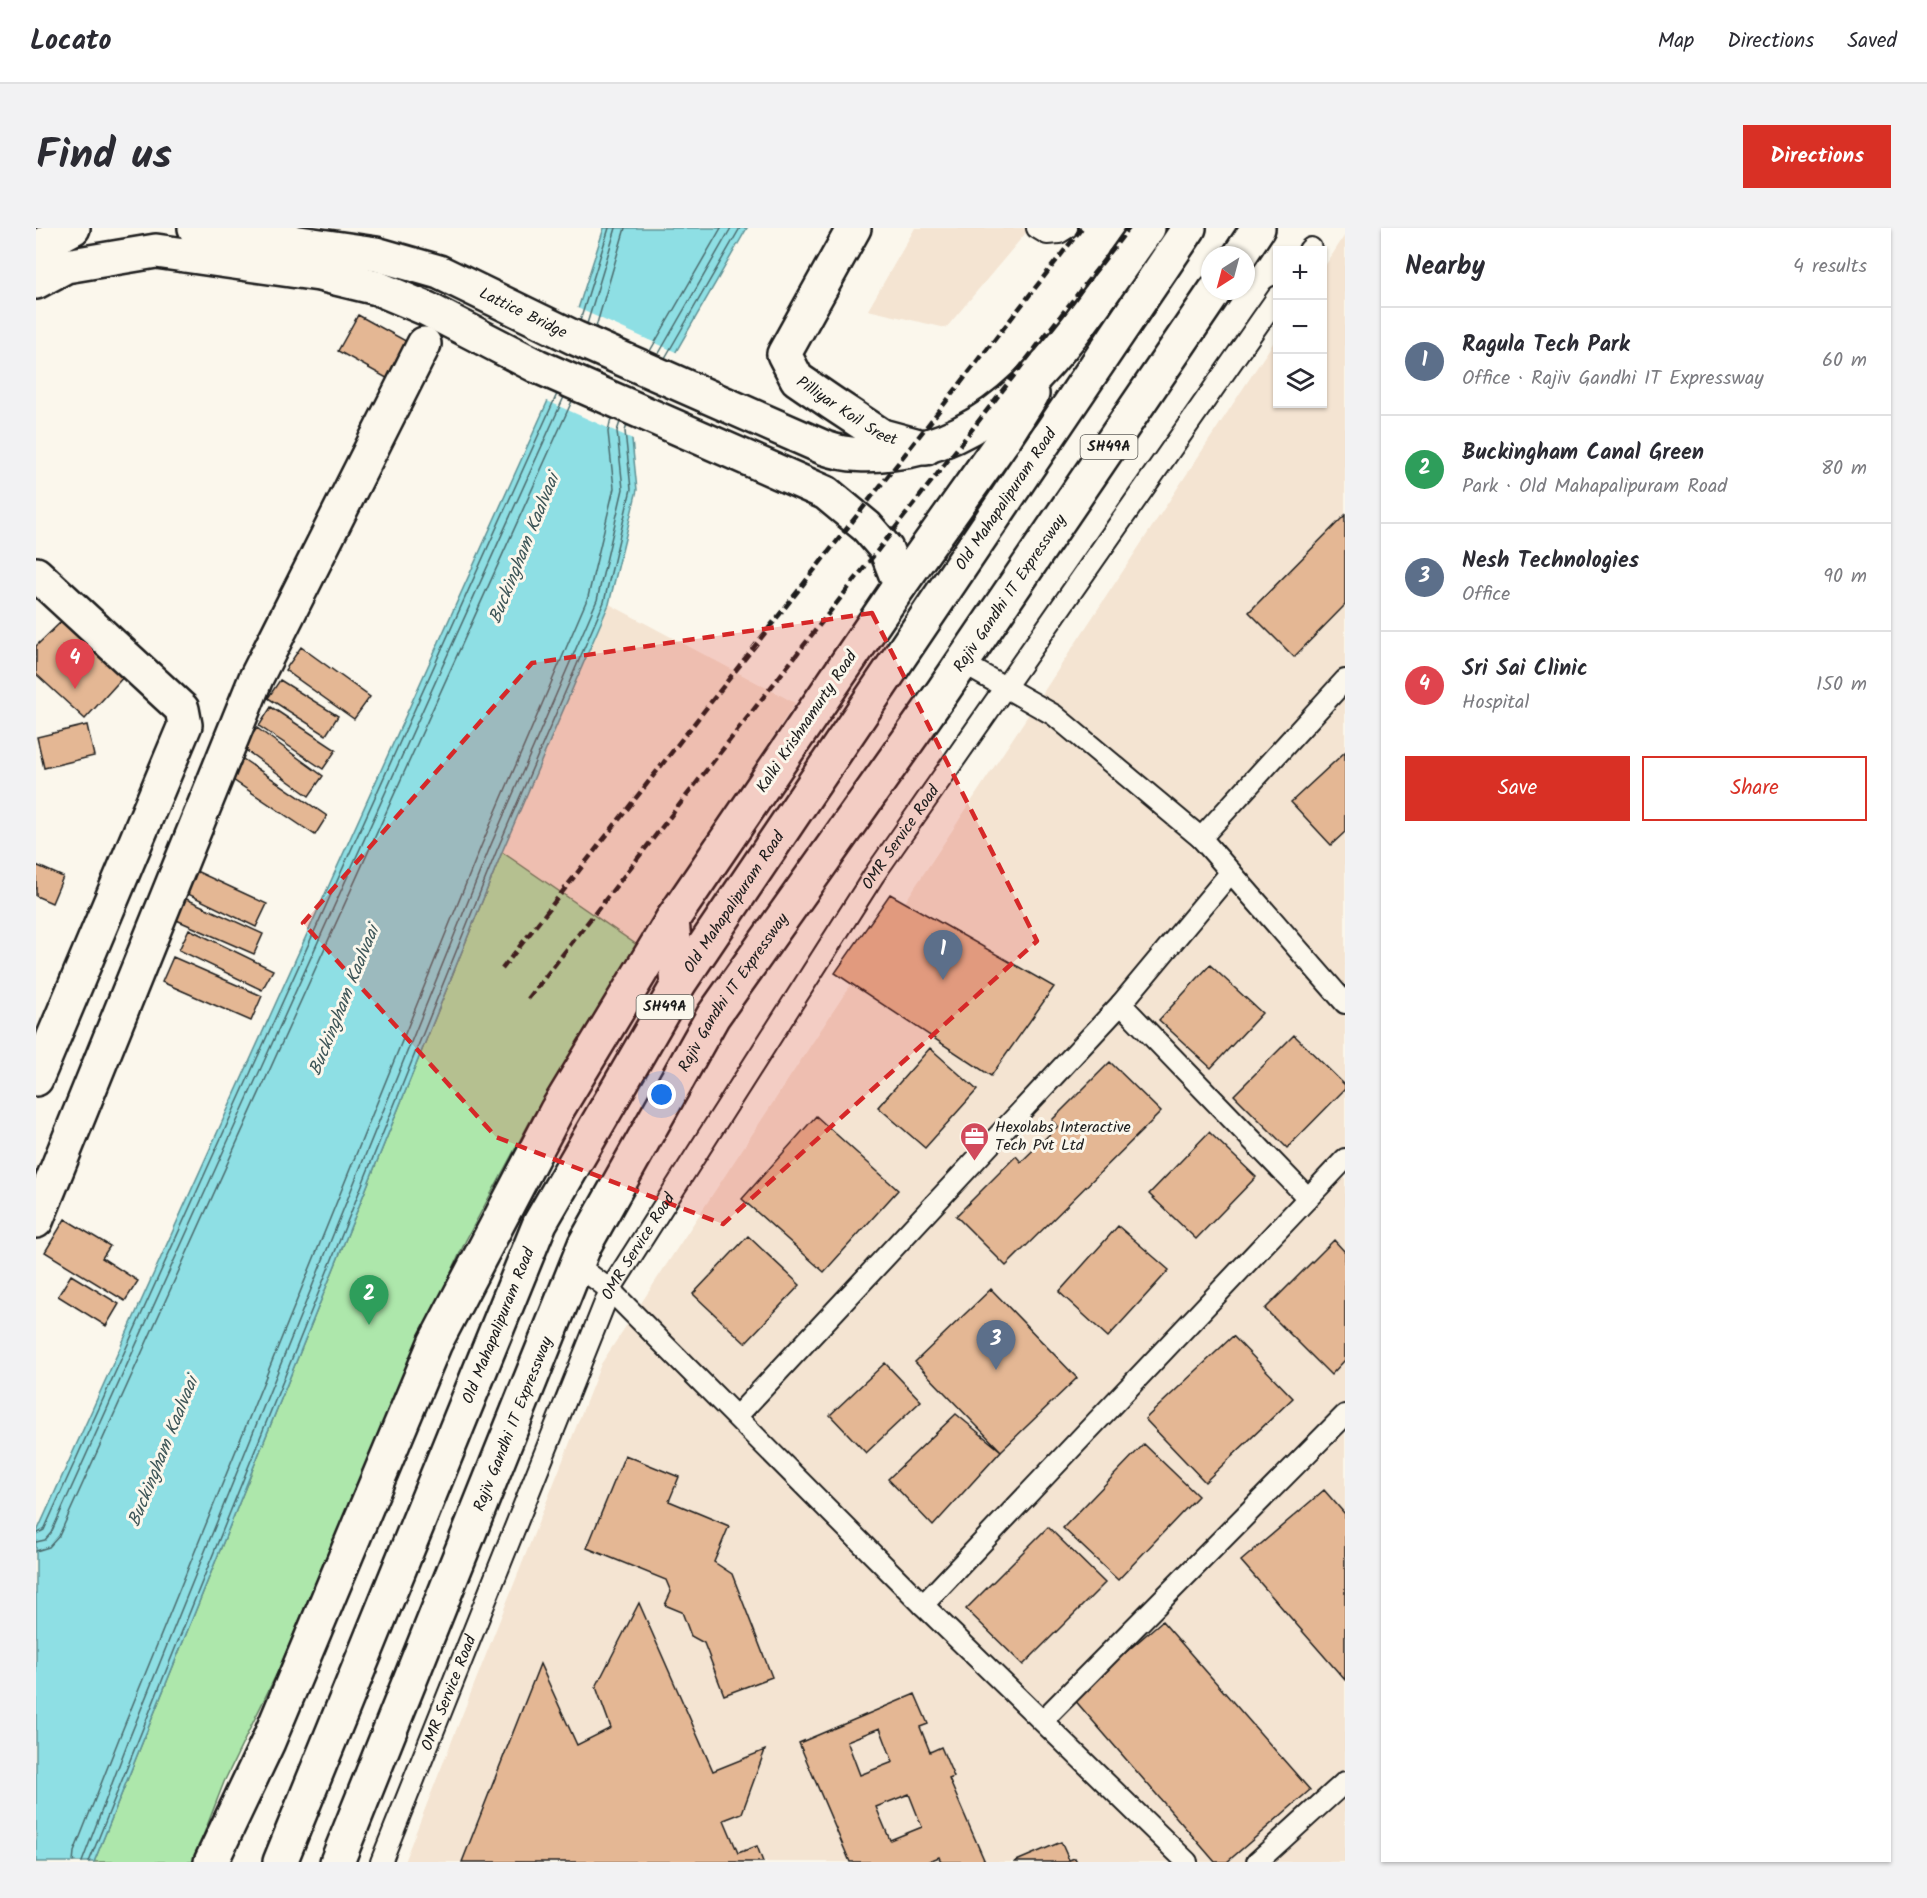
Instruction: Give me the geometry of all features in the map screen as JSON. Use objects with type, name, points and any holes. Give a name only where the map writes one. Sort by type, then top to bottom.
[{"type":"main road","points":[[36,248],[73,228]]},
{"type":"main road","points":[[66,266],[82,228]]},
{"type":"main road","name":"Pilliyar Koil Sreet","points":[[854,228],[784,354],[797,379],[832,403],[882,436],[926,448]]},
{"type":"main road","points":[[926,448],[950,440],[984,422],[1011,400],[1055,356],[1148,228]]},
{"type":"main road","name":"Old Mahapalipuram Road","points":[[280,1862],[540,1222],[678,985],[1189,228]]},
{"type":"main road","points":[[1245,246],[1258,228]]},
{"type":"main road","points":[[36,282],[66,266],[156,250],[202,238],[319,274],[389,292],[455,322],[537,366],[826,492],[867,527],[886,549],[900,585]]},
{"type":"main road","name":"Lattice Bridge","points":[[202,238],[376,254],[439,272],[575,338],[841,454],[863,456],[926,448]]},
{"type":"main road","name":"Rajiv Gandhi IT Expressway","points":[[337,1862],[585,1244],[714,1016],[962,663],[1209,300]]},
{"type":"main road","points":[[36,1221],[256,678],[424,344]]},
{"type":"main road","name":"Kalki Krishnamurty Road","points":[[211,1862],[273,1732],[435,1343],[557,1110],[672,920],[900,585],[1002,442],[1055,356]]},
{"type":"main road","points":[[36,574],[182,709],[185,725],[36,1079]]},
{"type":"main road","points":[[672,920],[678,985]]},
{"type":"lane","points":[[1037,228],[1047,234],[1059,233],[1067,228]]},
{"type":"lane","name":"OMR Service Road","points":[[381,1862],[610,1290],[874,876],[1275,300]]},
{"type":"lane","points":[[962,663],[1054,715],[1201,838],[1345,1003]]},
{"type":"lane","points":[[1201,838],[1345,680]]},
{"type":"lane","points":[[737,1416],[1120,1004],[1232,872]]},
{"type":"lane","points":[[1120,1004],[1308,1198]]},
{"type":"lane","points":[[923,1605],[1345,1159]]},
{"type":"lane","points":[[577,1265],[610,1290],[923,1605],[1043,1719],[1187,1862]]},
{"type":"lane","points":[[1043,1719],[1345,1416]]},
{"type":"lane","points":[[1257,1862],[1345,1782]]},
{"type":"highlighted area","points":[[872,613],[1037,941],[723,1224],[496,1137],[303,923],[532,663]]},
{"type":"shaded area","points":[[915,228],[1030,228],[946,328],[868,310]]},
{"type":"shaded area","points":[[1345,235],[1345,1862],[404,1862],[601,1364],[1273,343],[1273,408],[1327,408],[1327,263]]},
{"type":"shaded area","points":[[609,604],[795,703],[637,945],[502,852]]},
{"type":"green space","points":[[502,852],[637,945],[534,1114],[466,1240],[388,1411],[278,1671],[224,1782],[193,1862],[94,1862]]},
{"type":"water","name":"Buckingham Kaalvaai","points":[[604,228],[747,228],[631,430],[637,490],[609,604],[502,852],[94,1862],[36,1862],[36,1534],[550,396]]},
{"type":"pier","points":[[575,307],[678,353],[634,431],[635,440],[545,400]]},
{"type":"building","points":[[358,315],[413,345],[392,381],[338,351]]},
{"type":"building","points":[[1345,515],[1345,605],[1294,657],[1249,612]]},
{"type":"building","points":[[62,621],[126,674],[85,719],[36,674],[36,646]]},
{"type":"building","points":[[301,647],[370,697],[354,719],[285,670]]},
{"type":"building","points":[[280,680],[338,716],[326,735],[268,698]]},
{"type":"building","points":[[271,707],[336,750],[323,769],[259,726]]},
{"type":"building","points":[[87,725],[94,756],[44,768],[37,737]]},
{"type":"building","points":[[257,728],[323,776],[309,796],[243,748]]},
{"type":"building","points":[[1345,752],[1345,832],[1331,845],[1291,802]]},
{"type":"building","points":[[240,757],[327,816],[315,835],[227,776]]},
{"type":"building","points":[[36,865],[63,877],[52,903],[36,896]]},
{"type":"building","points":[[196,871],[267,904],[256,927],[186,893]]},
{"type":"building","points":[[890,894],[1054,987],[991,1076],[835,973]]},
{"type":"building","points":[[182,897],[263,934],[254,954],[172,918]]},
{"type":"building","points":[[189,929],[273,970],[262,990],[179,950]]},
{"type":"building","points":[[173,957],[262,996],[251,1021],[162,982]]},
{"type":"building","points":[[1210,965],[1262,1013],[1211,1068],[1159,1020]]},
{"type":"building","points":[[1294,1035],[1345,1085],[1345,1089],[1287,1148],[1234,1095]]},
{"type":"building","points":[[930,1048],[977,1090],[925,1148],[878,1107]]},
{"type":"building","points":[[1110,1062],[1161,1112],[1006,1266],[956,1216],[1016,1156],[1021,1162],[1058,1126],[1052,1120]]},
{"type":"building","points":[[816,1116],[898,1190],[824,1272],[742,1199]]},
{"type":"building","points":[[1209,1132],[1256,1177],[1196,1239],[1149,1194]]},
{"type":"building","points":[[65,1219],[110,1246],[102,1258],[138,1281],[125,1301],[45,1252]]},
{"type":"building","points":[[1118,1226],[1169,1270],[1108,1337],[1059,1292]]},
{"type":"building","points":[[748,1236],[800,1285],[745,1343],[693,1294]]},
{"type":"building","points":[[1334,1240],[1345,1252],[1345,1360],[1331,1375],[1265,1309]]},
{"type":"building","points":[[71,1275],[119,1304],[106,1326],[58,1296]]},
{"type":"building","points":[[991,1289],[1077,1378],[1001,1451],[915,1362]]},
{"type":"building","points":[[1233,1336],[1293,1398],[1205,1482],[1145,1419]]},
{"type":"building","points":[[885,1363],[921,1401],[866,1453],[830,1415]]},
{"type":"building","points":[[956,1414],[1001,1451],[933,1526],[888,1479]]},
{"type":"building","points":[[1144,1444],[1198,1496],[1118,1580],[1063,1528]]},
{"type":"building","points":[[625,1455],[679,1477],[669,1501],[729,1526],[714,1562],[732,1574],[772,1677],[724,1695],[704,1643],[691,1636],[682,1612],[665,1605],[671,1592],[666,1580],[587,1548]]},
{"type":"building","points":[[1324,1490],[1345,1514],[1345,1680],[1241,1561]]},
{"type":"building","points":[[1048,1527],[1105,1583],[1023,1665],[966,1609]]},
{"type":"building","points":[[639,1603],[713,1771],[765,1750],[742,1813],[724,1820],[738,1853],[757,1846],[763,1862],[462,1862],[540,1664],[577,1745],[611,1728],[596,1687]]},
{"type":"building","points":[[1162,1621],[1310,1790],[1227,1862],[1215,1862],[1073,1698]]},
{"type":"building","points":[[915,1694],[928,1724],[920,1727],[930,1752],[941,1747],[954,1777],[949,1779],[985,1862],[941,1862],[939,1857],[927,1862],[850,1862],[799,1743]],"holes":[[[880,1728],[893,1762],[860,1775],[847,1741]],[[909,1794],[922,1827],[890,1840],[876,1807]]]},
{"type":"building","points":[[1061,1842],[1069,1860],[1075,1858],[1077,1862],[1014,1862]]},
{"type":"railway","points":[[502,969],[1082,228]]},
{"type":"railway","points":[[528,999],[1129,228]]},
{"type":"place","name":"Sri Sai Clinic","points":[[75,689]]},
{"type":"place","name":"Ragula Tech Park","points":[[943,980]]},
{"type":"place","name":"Hexolabs Interactive Tech Pvt Ltd","points":[[974,1162]]},
{"type":"place","name":"Buckingham Canal Green","points":[[369,1325]]},
{"type":"place","name":"Nesh Technologies","points":[[996,1370]]}]
